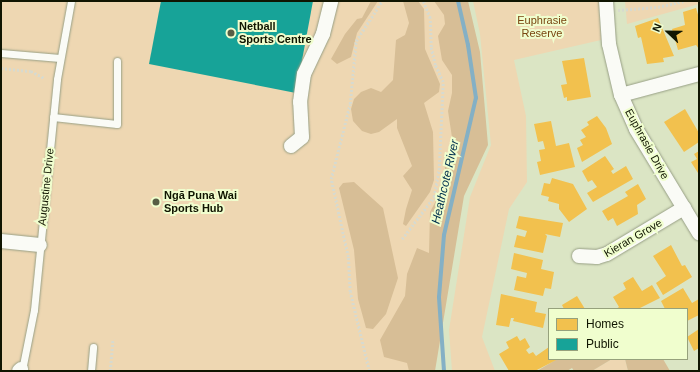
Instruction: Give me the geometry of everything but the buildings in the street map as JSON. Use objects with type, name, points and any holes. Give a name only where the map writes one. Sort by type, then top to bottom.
[{"type":"street","points":[[291,146],[302,137],[300,102],[304,74],[308,61],[323,34],[331,1]]},
{"type":"street","name":"Euphrasie Drive","points":[[606,6],[609,44],[621,95],[636,129],[699,233]]},
{"type":"street","points":[[621,95],[699,74]]},
{"type":"street","name":"Kieran Grove","points":[[579,256],[597,257],[607,254],[684,208]]},
{"type":"street","points":[[1,241],[40,245]]},
{"type":"lane","name":"Augustine Drive","points":[[21,370],[29,344],[60,58],[71,1]]},
{"type":"lane","points":[[1,53],[60,58]]},
{"type":"lane","points":[[53,117],[118,124],[117,61]]},
{"type":"lane","points":[[91,371],[94,347]]},
{"type":"path","points":[[369,371],[350,292],[347,251],[331,179],[350,104],[356,42],[382,1]]},
{"type":"path","points":[[402,239],[434,196],[439,170],[443,82],[435,65],[431,47],[430,18],[423,1]]},
{"type":"path","points":[[606,6],[640,9],[683,1]]},
{"type":"path","points":[[1,68],[30,71],[44,78]]},
{"type":"path","points":[[110,371],[113,339]]},
{"type":"green space","name":"Ngā Puna Wai Sports Hub","points":[[1,1],[468,1],[462,195],[432,371],[1,371]]},
{"type":"green space","name":"Euphrasie Reserve","points":[[473,1],[599,1],[601,40],[514,60],[526,116],[527,182],[509,209],[482,337],[495,371],[452,371],[449,330],[470,197],[491,145],[480,34]]},
{"type":"green space","points":[[625,1],[699,1],[699,4],[627,24]]},
{"type":"green space","points":[[610,360],[625,360],[628,371],[592,371]]},
{"type":"shaded area","points":[[371,1],[378,1],[357,33],[351,57],[337,64],[331,59],[345,34],[357,19],[362,18]]},
{"type":"shaded area","points":[[403,1],[418,1],[424,9],[425,49],[440,84],[439,92],[424,103],[433,132],[434,180],[430,192],[406,226],[403,224],[412,190],[403,176],[412,166],[397,128],[397,119],[379,132],[371,134],[362,131],[353,121],[351,109],[354,99],[361,92],[371,88],[381,92],[393,80],[396,40],[405,35],[409,23]]},
{"type":"shaded area","points":[[434,1],[468,1],[480,52],[488,145],[464,196],[435,371],[409,371],[407,363],[384,357],[380,340],[405,296],[407,274],[417,248],[429,253],[430,212],[447,180],[444,163],[453,144],[448,111],[452,93],[452,75],[442,60],[438,36],[445,24],[444,15]]},
{"type":"shaded area","points":[[354,182],[383,208],[398,278],[386,314],[373,329],[366,328],[358,299],[354,250],[339,188],[343,183]]},
{"type":"shaded area","points":[[555,360],[610,360],[592,371],[574,371],[572,368],[567,371],[537,371]]},
{"type":"shaded area","points":[[625,360],[664,360],[670,371],[628,371]]},
{"type":"waterway","name":"Heathcote River","points":[[444,371],[439,297],[444,235],[476,98],[468,45],[458,1]]},
{"type":"place","name":"Netball Sports Centre","points":[[231,33]]},
{"type":"place","name":"Ngā Puna Wai Sports Hub","points":[[156,202]]}]
